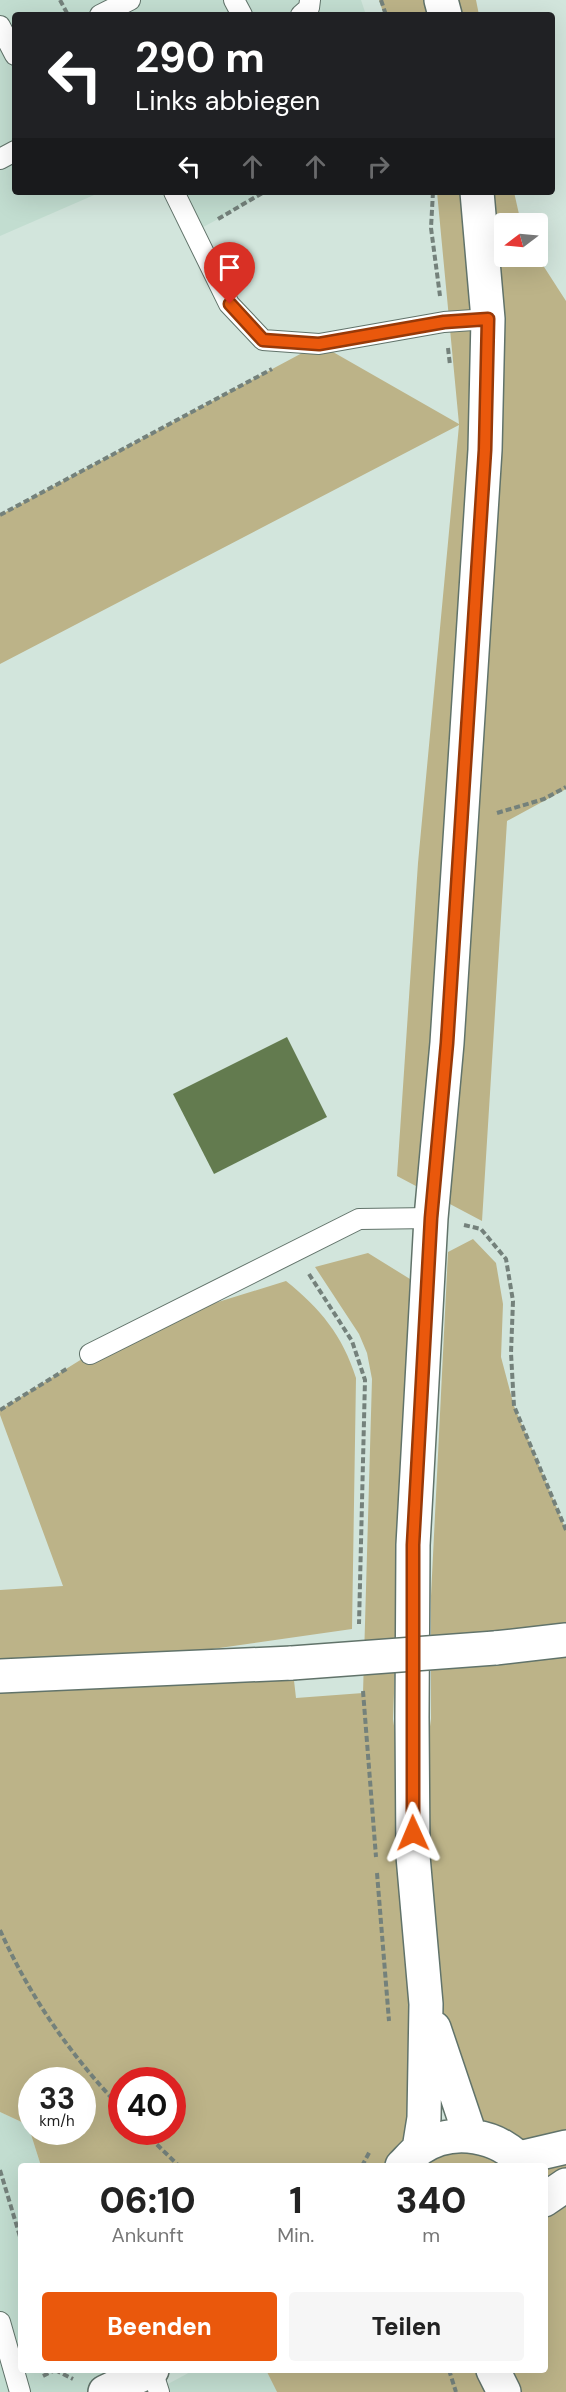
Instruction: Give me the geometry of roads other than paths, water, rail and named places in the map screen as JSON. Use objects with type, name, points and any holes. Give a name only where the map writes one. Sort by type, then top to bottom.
[{"type":"street","points":[[411,2157],[424,2118],[426,2004],[413,1856],[413,1545],[431,1218],[447,1043],[485,450],[488,319],[477,195]]},
{"type":"street","points":[[0,1676],[292,1663],[495,1648],[566,1640]]},
{"type":"street","points":[[426,2004],[470,2135]]},
{"type":"street","points":[[411,2157],[444,2138],[470,2135],[504,2146],[522,2162],[566,2147]]},
{"type":"street","points":[[548,2197],[566,2185]]},
{"type":"street","points":[[105,2392],[146,2373]]},
{"type":"street","points":[[494,2373],[504,2392]]},
{"type":"street","points":[[515,2373],[518,2392]]},
{"type":"lane","points":[[106,12],[130,0]]},
{"type":"lane","points":[[0,26],[12,49]]},
{"type":"lane","points":[[176,195],[230,304],[263,340],[319,344],[444,322],[488,319]]},
{"type":"lane","points":[[90,1354],[359,1219],[431,1218]]},
{"type":"lane","points":[[0,2322],[20,2392]]},
{"type":"lane","points":[[153,2373],[159,2392]]}]
